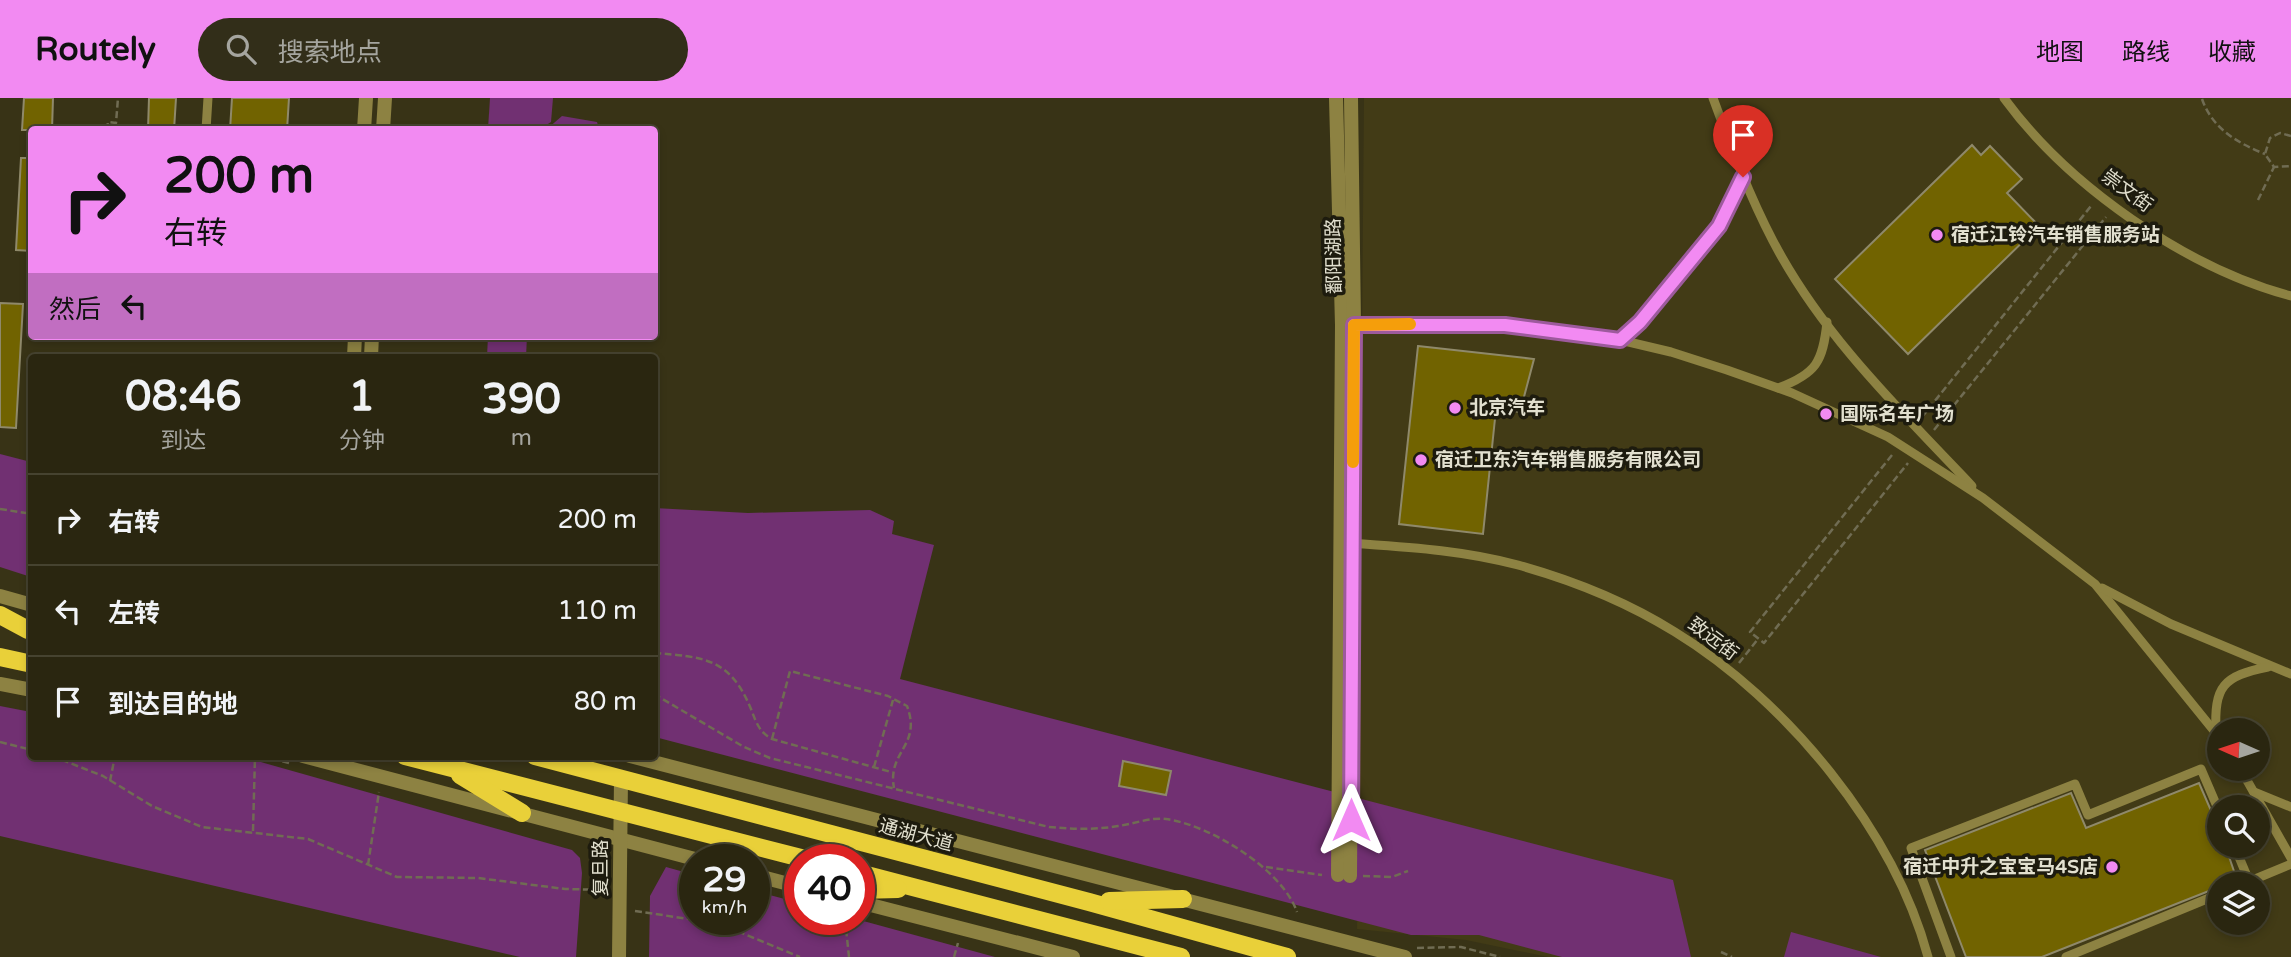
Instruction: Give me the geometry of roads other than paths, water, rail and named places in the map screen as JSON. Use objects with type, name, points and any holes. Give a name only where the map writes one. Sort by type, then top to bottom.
[{"type":"main road","points":[[0,615],[28,630]]},
{"type":"main road","points":[[0,624],[28,631]]},
{"type":"main road","points":[[0,657],[28,663]]},
{"type":"main road","points":[[421,760],[784,854]]},
{"type":"main road","name":"通湖大道","points":[[550,760],[1287,957]]},
{"type":"main road","points":[[448,767],[522,813]]},
{"type":"main road","points":[[875,877],[1181,957]]},
{"type":"main road","points":[[875,889],[916,888]]},
{"type":"main road","points":[[1089,902],[1182,899]]},
{"type":"street","points":[[364,126],[366,98]]},
{"type":"street","points":[[383,126],[385,98]]},
{"type":"street","name":"鄱阳湖路","points":[[1336,98],[1348,325]]},
{"type":"street","name":"鄱阳湖路","points":[[1344,875],[1351,98]]},
{"type":"street","points":[[0,596],[28,604]]},
{"type":"street","points":[[0,684],[28,689]]},
{"type":"street","points":[[318,760],[679,855]]},
{"type":"street","points":[[645,760],[1405,957]]},
{"type":"street","name":"复旦路","points":[[619,957],[621,779]]},
{"type":"street","points":[[875,906],[1073,957]]},
{"type":"lane","points":[[206,126],[208,98]]},
{"type":"lane","points":[[1713,98],[1743,177],[1774,243],[1827,323],[1870,378],[1983,498]]},
{"type":"lane","name":"崇文街","points":[[2004,98],[2051,153],[2115,206],[2171,244],[2230,273],[2291,296]]},
{"type":"lane","points":[[1620,340],[1640,322],[1719,226],[1743,177]]},
{"type":"lane","points":[[1778,388],[1800,380],[1814,368],[1824,348],[1827,323]]},
{"type":"lane","points":[[1348,325],[1505,325],[1620,340],[1671,352],[1778,388],[1900,444],[1983,498],[2095,584],[2171,624],[2291,674]]},
{"type":"lane","name":"致远街","points":[[1346,543],[1480,556],[1564,580],[1641,613],[1674,631],[1731,674],[1813,753],[1857,808],[1906,901],[1927,957]]},
{"type":"lane","points":[[2095,584],[2207,722]]},
{"type":"lane","points":[[2217,718],[2216,702],[2222,686],[2237,674],[2270,666]]},
{"type":"lane","points":[[1951,957],[1912,848],[2075,784],[2088,815],[2201,769],[2212,795]]},
{"type":"lane","points":[[2248,781],[2291,858]]},
{"type":"lane","points":[[2254,792],[2272,802],[2291,807]]},
{"type":"lane","points":[[2270,872],[2291,864]]},
{"type":"lane","points":[[2066,957],[2207,899]]},
{"type":"place","name":"宿迁江铃汽车销售服务站","points":[[1937,235]]},
{"type":"place","name":"北京汽车","points":[[1455,408]]},
{"type":"place","name":"国际名车广场","points":[[1826,414]]},
{"type":"place","name":"宿迁卫东汽车销售服务有限公司","points":[[1421,460]]},
{"type":"place","name":"宿迁中升之宝宝马4S店","points":[[2112,867]]}]
